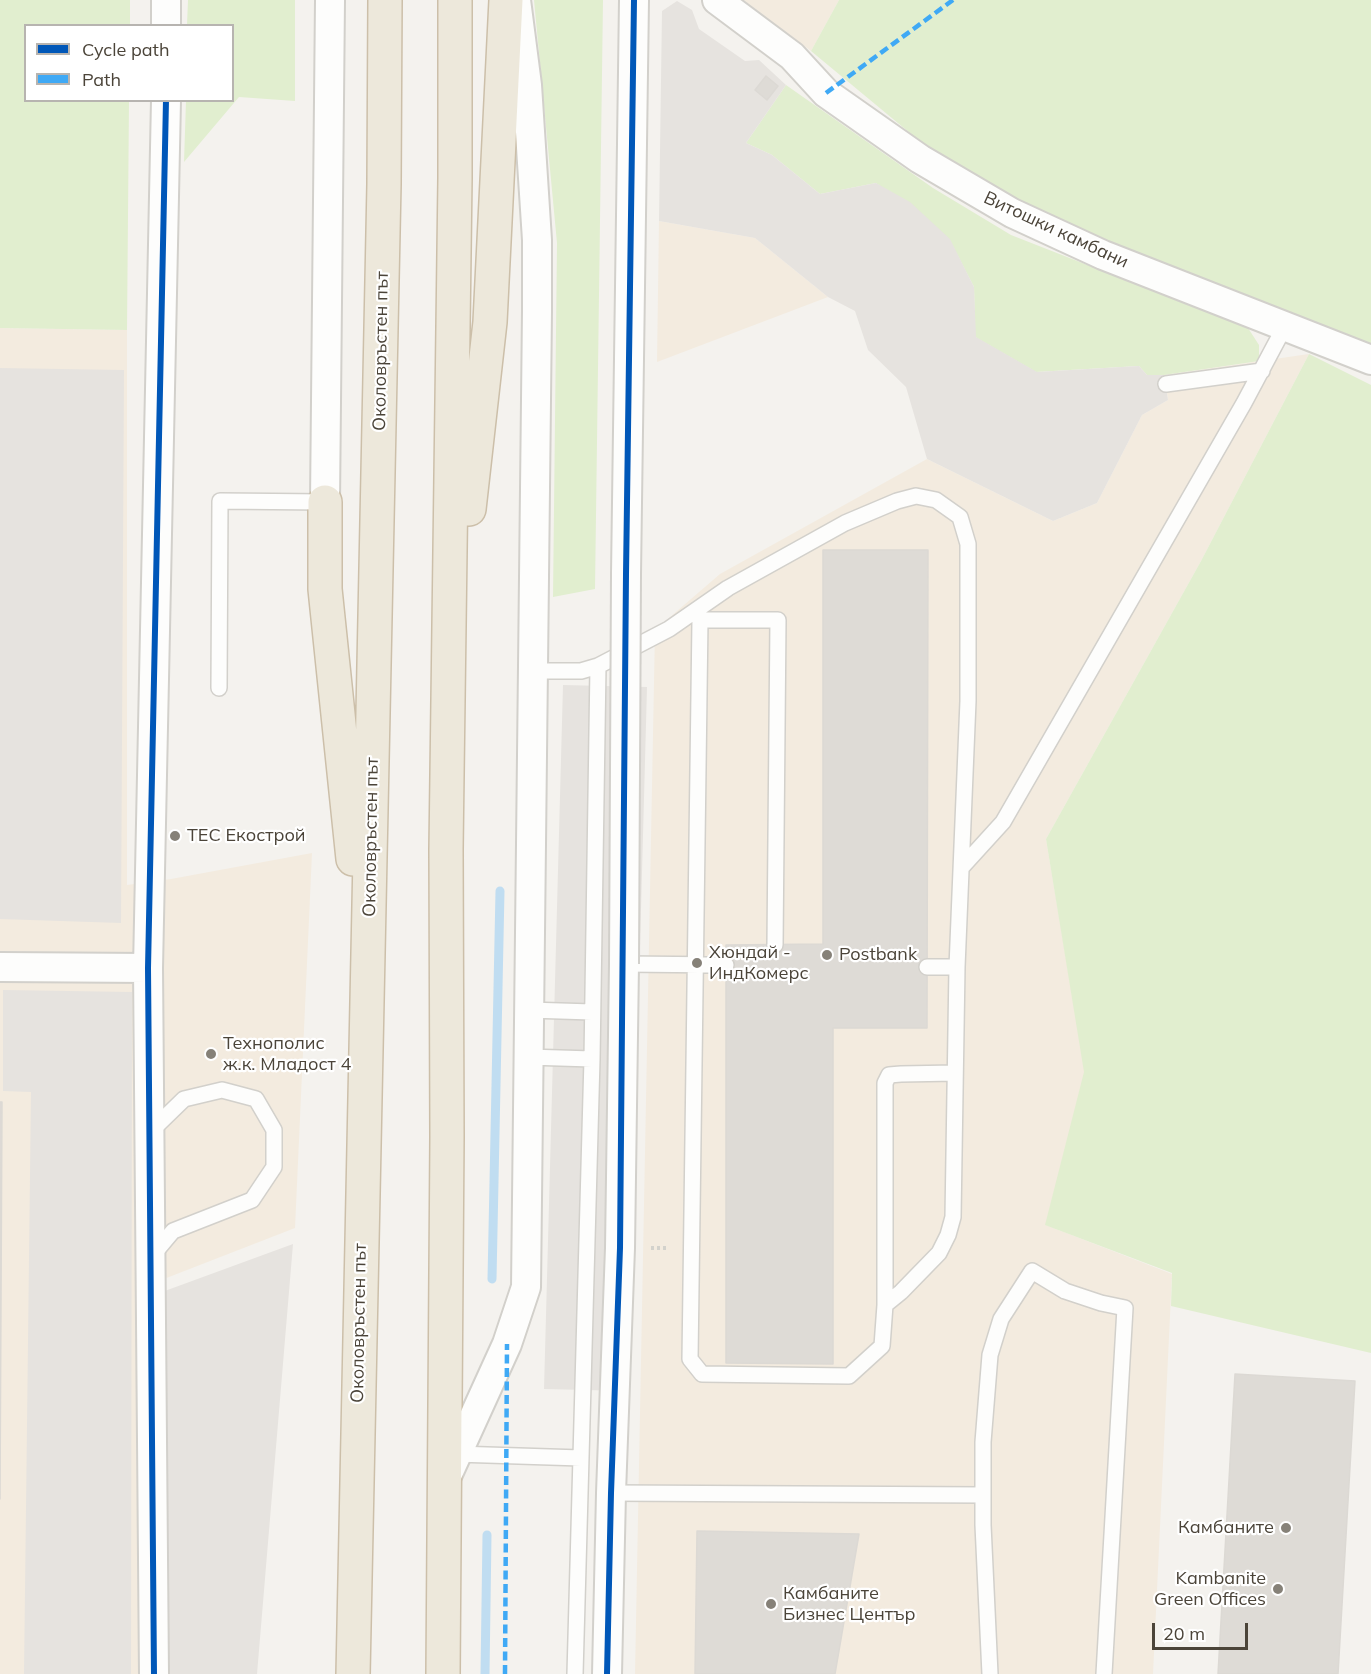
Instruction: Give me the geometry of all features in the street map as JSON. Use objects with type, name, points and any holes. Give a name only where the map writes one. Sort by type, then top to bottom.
[{"type":"highway","name":"Околовръстен път","points":[[353,1674],[384,195],[385,0]]},
{"type":"highway","points":[[444,1674],[450,1468],[448,696],[455,0]]},
{"type":"highway","points":[[448,696],[490,322],[506,0]]},
{"type":"highway","points":[[325,502],[325,589],[367,995]]},
{"type":"street","points":[[166,0],[166,24]]},
{"type":"street","points":[[325,502],[330,0]]},
{"type":"street","points":[[450,1468],[507,1344],[526,1287],[537,240],[527,85],[516,0]]},
{"type":"street","points":[[607,1674],[620,1248],[634,0]]},
{"type":"street","name":"Витошки камбани","points":[[717,0],[792,56],[826,93],[921,159],[1012,213],[1103,255],[1371,360]]},
{"type":"street","points":[[153,1674],[148,968],[166,102]]},
{"type":"street","points":[[0,967],[148,968]]},
{"type":"lane","points":[[962,867],[1003,822],[1285,326]]},
{"type":"lane","points":[[1166,384],[1262,370]]},
{"type":"lane","points":[[533,671],[581,671],[598,666],[669,629],[729,588],[845,523],[897,501],[916,496],[936,500],[960,517],[968,544],[968,701],[957,967],[953,1217],[948,1235],[939,1253],[901,1293],[885,1305]]},
{"type":"lane","points":[[219,688],[220,501],[325,502]]},
{"type":"lane","points":[[775,945],[778,620],[700,620],[690,1359],[702,1374],[849,1377],[882,1346],[885,1305],[885,1083],[889,1075],[955,1073]]},
{"type":"lane","points":[[575,1674],[592,1059],[598,666]]},
{"type":"lane","points":[[624,964],[726,965]]},
{"type":"lane","points":[[927,967],[957,967]]},
{"type":"lane","points":[[529,1010],[592,1012]]},
{"type":"lane","points":[[528,1058],[592,1059]]},
{"type":"lane","points":[[150,1133],[184,1099],[222,1090],[256,1099],[274,1130],[274,1167],[252,1200],[173,1231],[150,1258]]},
{"type":"lane","points":[[990,1674],[983,1496],[983,1442],[990,1355],[1001,1319],[1032,1270],[1065,1291],[1125,1308],[1104,1674]]},
{"type":"lane","points":[[450,1468],[581,1458]]},
{"type":"lane","points":[[611,1493],[983,1496]]},
{"type":"path","points":[[620,1248],[692,1248]]},
{"type":"shaded area","points":[[743,0],[839,0],[811,51]]},
{"type":"shaded area","points":[[677,1],[692,10],[699,29],[745,61],[759,60],[786,85],[746,143],[772,155],[820,194],[876,183],[910,202],[950,239],[974,287],[976,337],[1037,372],[1139,366],[1147,375],[1164,375],[1168,400],[1142,415],[1097,503],[1053,521],[927,459],[906,387],[868,350],[855,311],[828,297],[755,238],[659,221],[662,11]]},
{"type":"shaded area","points":[[659,221],[755,238],[828,297],[657,362]]},
{"type":"shaded area","points":[[0,328],[127,330],[127,885],[312,853],[295,1228],[151,1284],[154,1674],[0,1674]]},
{"type":"shaded area","points":[[1309,354],[1201,561],[1046,839],[1085,1072],[1046,1225],[1172,1274],[1153,1674],[635,1674],[655,630],[720,574],[927,459],[1053,521],[1097,503],[1142,415],[1168,400],[1164,375]]},
{"type":"shaded area","points":[[0,368],[124,370],[121,923],[0,919]]},
{"type":"shaded area","points":[[563,685],[647,687],[628,1391],[544,1389]]},
{"type":"shaded area","points":[[3,990],[132,992],[131,1674],[24,1674],[31,1092],[3,1091]]},
{"type":"shaded area","points":[[293,1244],[257,1674],[168,1674],[162,1292]]},
{"type":"green space","points":[[0,0],[130,0],[130,24],[24,24],[24,102],[129,102],[127,330],[0,328]]},
{"type":"green space","points":[[188,0],[295,0],[295,101],[239,97],[184,162],[186,102],[234,102],[234,24],[187,24]]},
{"type":"green space","points":[[534,0],[603,0],[595,589],[553,597],[557,243]]},
{"type":"green space","points":[[839,0],[1371,0],[1371,349],[1021,207],[928,148],[811,51]]},
{"type":"green space","points":[[786,85],[933,188],[1011,235],[1248,328],[1259,345],[1259,361],[1164,375],[1147,375],[1139,366],[1036,372],[975,337],[974,287],[949,239],[876,183],[820,194],[772,155],[746,143]]},
{"type":"green space","points":[[1309,354],[1371,385],[1371,1353],[1171,1306],[1172,1273],[1045,1225],[1084,1072],[1046,839],[1201,561]]},
{"type":"building","points":[[766,76],[778,86],[767,100],[755,90]]},
{"type":"building","name":"Postbank","points":[[823,550],[928,550],[927,1028],[833,1028],[833,1364],[726,1363],[726,945],[823,944]]},
{"type":"building","points":[[0,1102],[2,1102],[0,1499]]},
{"type":"building","name":"Камбаните","points":[[1235,1374],[1355,1381],[1338,1674],[1218,1674]]},
{"type":"building","name":"Камбаните Бизнес Център","points":[[697,1531],[859,1534],[835,1674],[695,1674]]},
{"type":"waterway","points":[[492,1279],[500,891]]},
{"type":"waterway","points":[[485,1674],[487,1535]]},
{"type":"marked path","points":[[826,93],[953,0]]},
{"type":"marked path","points":[[505,1674],[507,1344]]},
{"type":"cycle path","points":[[607,1674],[620,1248],[634,0]]},
{"type":"cycle path","points":[[154,1674],[148,968],[166,102]]},
{"type":"place","name":"ТЕС Екострой","points":[[175,836]]},
{"type":"place","name":"Postbank","points":[[827,955]]},
{"type":"place","name":"Хюндай - ИндКомерс","points":[[697,963]]},
{"type":"place","name":"Технополис ж.к. Младост 4","points":[[211,1054]]},
{"type":"place","name":"Камбаните","points":[[1286,1528]]},
{"type":"place","name":"Kambanite Green Offices","points":[[1278,1589]]},
{"type":"place","name":"Камбаните Бизнес Център","points":[[771,1604]]}]
